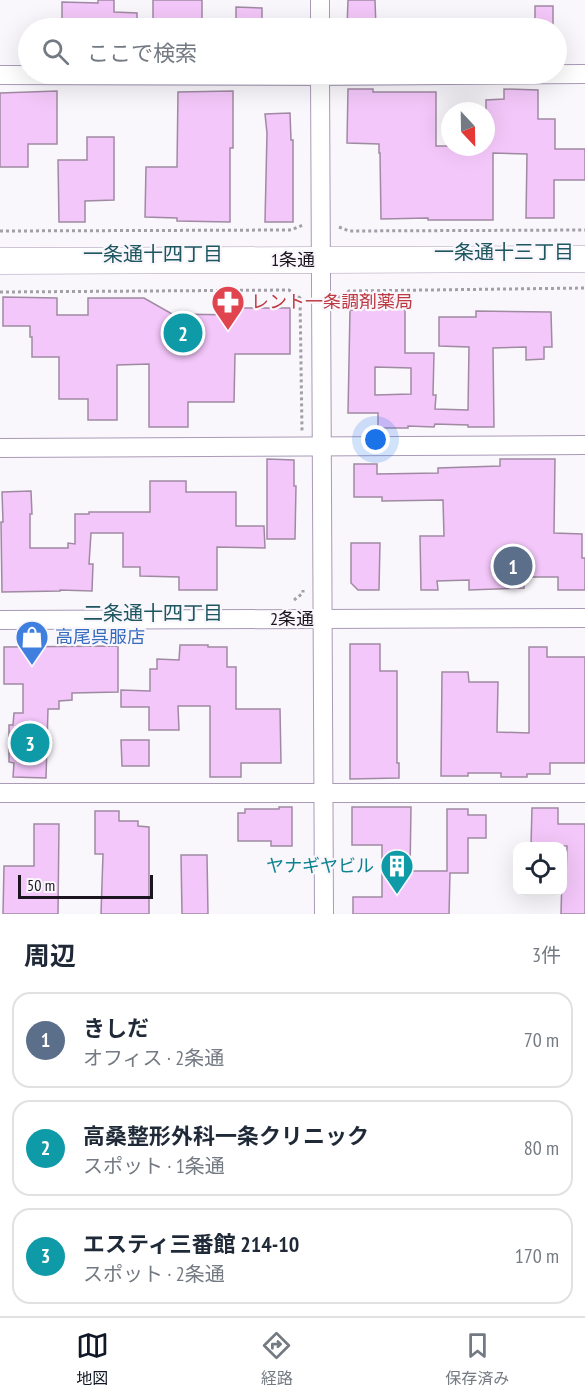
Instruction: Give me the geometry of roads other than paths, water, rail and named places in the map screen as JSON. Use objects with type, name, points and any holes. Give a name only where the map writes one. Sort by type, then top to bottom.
[{"type":"main road","name":"1条通","points":[[0,261],[585,259]]},
{"type":"street","points":[[320,0],[320,18]]},
{"type":"street","points":[[567,74],[585,74]]},
{"type":"street","points":[[0,75],[18,75]]},
{"type":"street","points":[[320,84],[324,914]]},
{"type":"street","points":[[0,448],[585,446]]},
{"type":"street","name":"2条通","points":[[0,620],[585,618]]},
{"type":"street","points":[[0,793],[585,793]]},
{"type":"place","name":"レント一条調剤薬局","points":[[228,331]]},
{"type":"place","name":"高桑整形外科一条クリニック","points":[[183,333]]},
{"type":"place","name":"きしだ","points":[[513,566]]},
{"type":"place","name":"高尾呉服店","points":[[32,666]]},
{"type":"place","name":"エスティ三番館 214-10","points":[[30,743]]},
{"type":"place","name":"ヤナギヤビル","points":[[397,895]]},
{"type":"district","name":"一条通十三丁目","points":[[504,252]]},
{"type":"district","name":"一条通十四丁目","points":[[153,254]]},
{"type":"district","name":"二条通十四丁目","points":[[153,613]]}]
